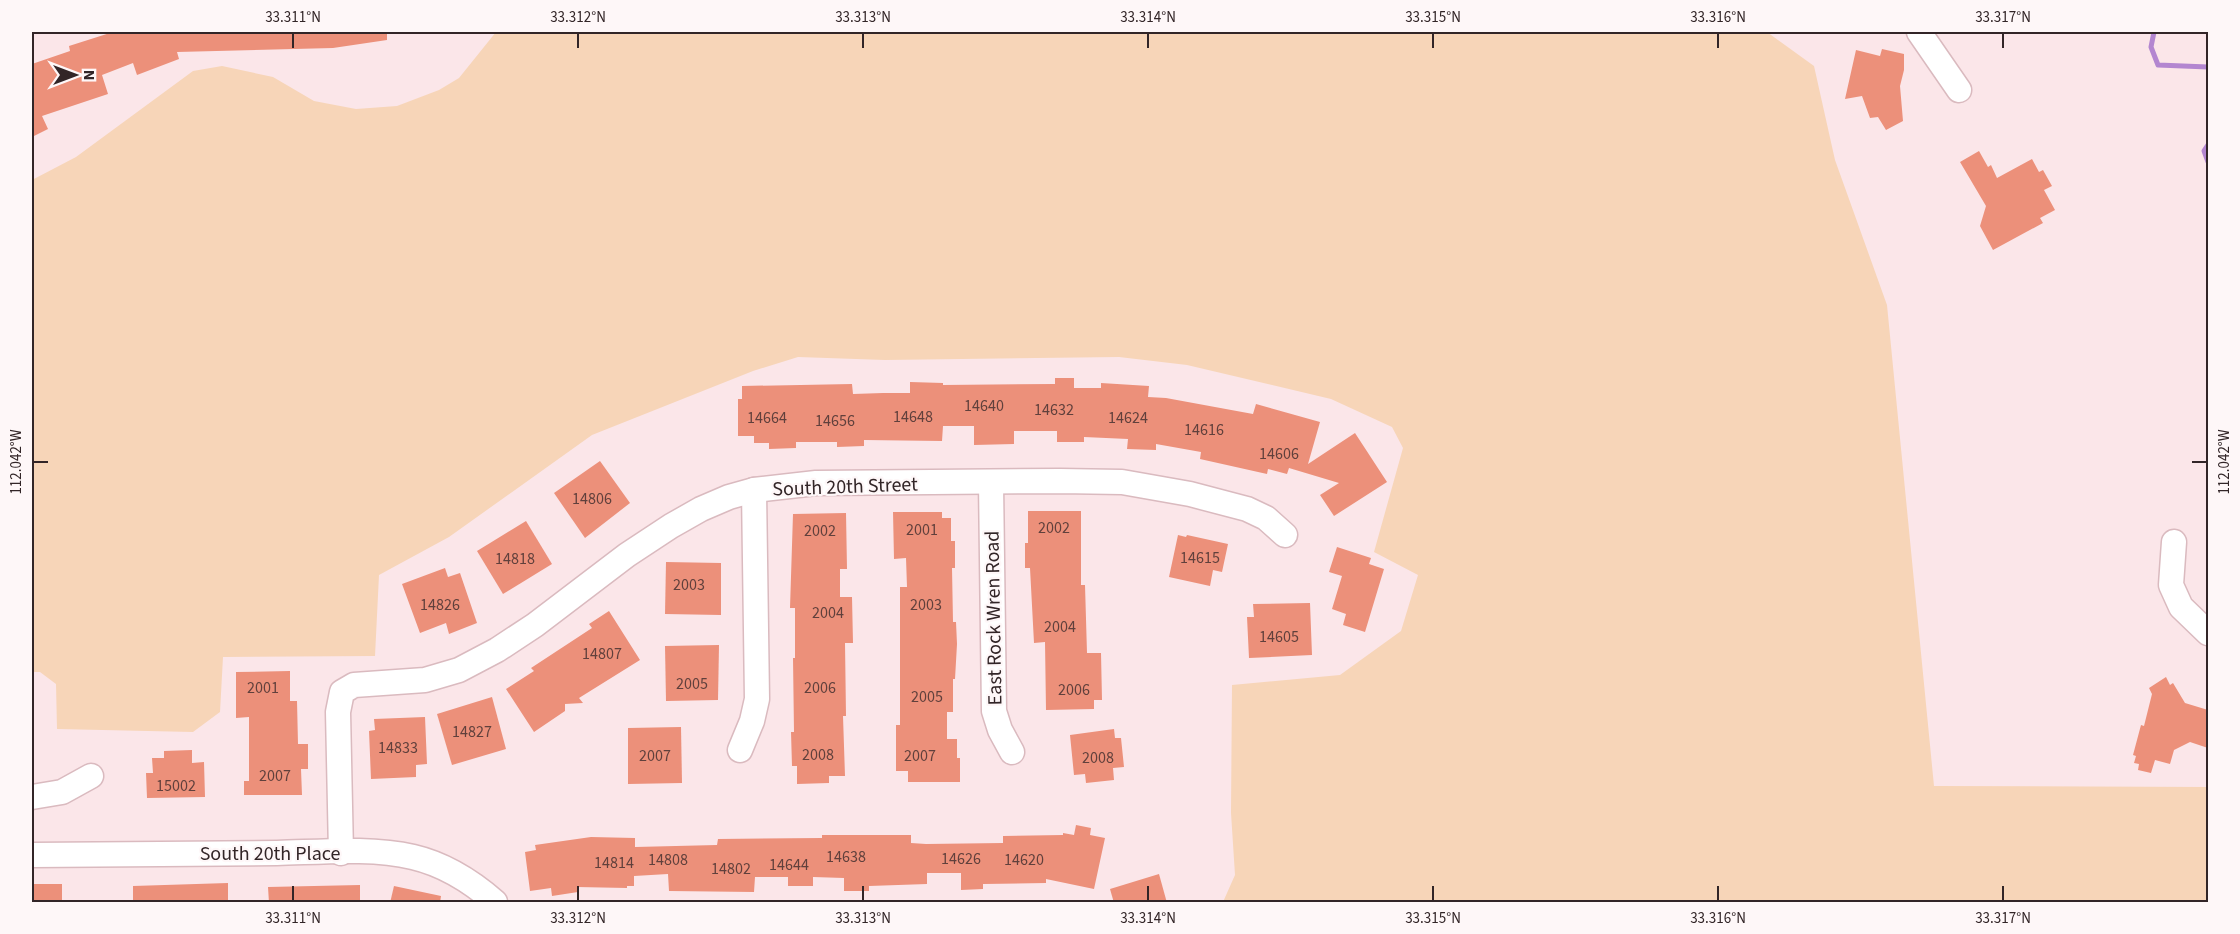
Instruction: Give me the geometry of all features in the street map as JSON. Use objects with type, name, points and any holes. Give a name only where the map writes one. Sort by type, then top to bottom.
[{"type":"street","points":[[1919,32],[1959,90]]},
{"type":"street","name":"East Rock Wren Road","points":[[991,482],[994,711],[1000,730],[1012,752]]},
{"type":"street","name":"South 20th Street","points":[[341,853],[338,712],[342,692],[354,685],[425,680],[459,670],[497,650],[535,625],[627,555],[671,526],[729,497],[754,490],[816,483],[1122,482],[1151,486],[1247,509],[1266,518],[1285,535]]},
{"type":"street","points":[[740,750],[752,721],[757,699],[754,490]]},
{"type":"street","points":[[2174,542],[2171,585],[2181,607],[2208,633]]},
{"type":"street","points":[[32,797],[62,792],[91,776]]},
{"type":"street","name":"South 20th Place","points":[[32,855],[395,854],[432,862],[467,880],[495,903]]},
{"type":"shaded area","points":[[496,32],[1767,32],[1814,66],[1835,160],[1887,305],[1934,786],[2208,787],[2208,902],[1223,902],[1235,875],[1231,813],[1232,685],[1340,675],[1401,631],[1418,575],[1374,552],[1403,448],[1392,427],[1331,399],[1187,365],[1119,357],[885,360],[798,357],[753,371],[592,435],[449,537],[379,575],[375,656],[223,657],[220,712],[193,732],[57,729],[56,684],[40,672],[32,672],[32,180],[76,157],[193,71],[222,66],[273,77],[314,101],[356,109],[397,106],[439,90],[459,78]]},
{"type":"building","points":[[113,32],[387,32],[387,40],[333,48],[177,52],[179,59],[137,75],[133,63],[102,75],[108,94],[42,116],[48,129],[32,137],[32,64],[70,51],[69,46]]},
{"type":"building","points":[[1882,49],[1904,54],[1904,70],[1900,86],[1903,121],[1886,130],[1878,117],[1870,118],[1862,96],[1845,99],[1856,50],[1880,56]]},
{"type":"building","points":[[1979,151],[1988,167],[1991,165],[1997,178],[2032,159],[2039,172],[2043,170],[2052,186],[2044,190],[2055,210],[2040,218],[2043,223],[1993,250],[1980,226],[1986,206],[1960,162]]},
{"type":"building","points":[[1055,378],[1074,378],[1074,388],[1101,388],[1101,383],[1149,386],[1148,397],[1166,398],[1253,414],[1256,404],[1320,422],[1308,464],[1355,433],[1387,482],[1334,516],[1320,495],[1339,483],[1289,468],[1287,474],[1268,469],[1267,474],[1200,459],[1201,452],[1156,444],[1156,450],[1127,449],[1128,439],[1084,437],[1084,442],[1057,442],[1057,431],[1014,431],[1014,444],[974,445],[974,426],[943,426],[942,441],[864,440],[864,446],[837,447],[837,442],[796,442],[796,448],[769,449],[769,443],[754,443],[754,436],[738,436],[738,399],[742,399],[742,386],[852,384],[853,394],[910,393],[910,382],[943,383],[943,385],[1055,384]]},
{"type":"building","points":[[600,461],[630,503],[585,538],[554,493]]},
{"type":"building","points":[[1028,511],[1081,511],[1081,585],[1085,585],[1087,653],[1101,653],[1102,700],[1094,700],[1094,709],[1046,710],[1045,642],[1034,643],[1030,568],[1025,568]]},
{"type":"building","points":[[893,512],[942,512],[942,518],[951,518],[951,541],[955,541],[955,568],[952,568],[953,622],[956,622],[957,644],[955,679],[953,679],[953,712],[947,712],[947,739],[957,739],[960,782],[908,782],[908,771],[896,771],[896,725],[900,725],[900,587],[907,587],[906,558],[894,559]]},
{"type":"building","points":[[846,513],[847,569],[840,569],[840,597],[852,597],[853,643],[845,643],[846,716],[843,716],[845,776],[829,776],[829,783],[797,784],[797,766],[792,766],[791,732],[794,732],[793,658],[795,658],[795,608],[790,608],[793,514]]},
{"type":"building","points":[[526,521],[552,564],[503,594],[477,551]]},
{"type":"building","points":[[1178,535],[1228,544],[1222,572],[1213,570],[1210,586],[1169,577]]},
{"type":"building","points":[[1337,547],[1371,558],[1369,564],[1384,569],[1365,632],[1343,625],[1346,614],[1332,609],[1342,576],[1329,572]]},
{"type":"building","points":[[666,562],[721,563],[721,615],[665,614]]},
{"type":"building","points":[[445,568],[448,577],[460,573],[477,623],[449,634],[446,623],[420,633],[402,584]]},
{"type":"building","points":[[1310,603],[1312,655],[1249,658],[1247,617],[1254,617],[1253,604]]},
{"type":"building","points":[[609,611],[640,660],[579,698],[583,703],[565,704],[565,711],[534,732],[506,689],[534,671],[531,668],[592,628],[589,624]]},
{"type":"building","points":[[719,645],[718,700],[666,701],[665,646]]},
{"type":"building","points":[[290,671],[290,701],[297,701],[298,744],[308,744],[308,769],[301,769],[302,795],[244,795],[244,781],[249,781],[249,717],[236,718],[236,672]]},
{"type":"building","points":[[2166,677],[2170,685],[2173,683],[2185,703],[2208,710],[2208,748],[2190,742],[2174,750],[2170,764],[2155,760],[2151,773],[2138,770],[2139,764],[2134,763],[2136,756],[2133,755],[2141,725],[2144,726],[2152,694],[2149,688]]},
{"type":"building","points":[[492,697],[506,749],[452,765],[437,714]]},
{"type":"building","points":[[425,717],[427,764],[416,765],[416,777],[371,779],[369,731],[375,730],[374,719]]},
{"type":"building","points":[[681,727],[682,783],[628,784],[628,728]]},
{"type":"building","points":[[1114,729],[1115,738],[1121,738],[1124,767],[1113,768],[1114,780],[1086,783],[1085,774],[1074,775],[1070,735]]},
{"type":"building","points":[[192,750],[192,763],[204,762],[205,797],[147,798],[146,773],[153,773],[152,758],[164,758],[164,751]]},
{"type":"building","points":[[1076,825],[1091,828],[1090,835],[1105,838],[1094,889],[1046,879],[1046,883],[983,884],[983,889],[961,890],[961,873],[927,873],[927,884],[869,886],[869,891],[844,891],[844,878],[813,877],[813,886],[788,886],[788,877],[755,877],[754,892],[669,891],[668,874],[634,876],[634,886],[627,886],[627,888],[577,887],[578,892],[552,896],[551,888],[530,891],[525,852],[536,850],[535,845],[591,837],[635,838],[635,847],[717,845],[718,839],[822,838],[822,835],[911,835],[911,843],[926,844],[1003,843],[1003,836],[1063,835],[1063,833],[1074,835]]},
{"type":"building","points":[[1159,874],[1167,903],[1114,903],[1110,889]]},
{"type":"building","points":[[228,883],[228,903],[133,903],[133,886]]},
{"type":"building","points":[[34,884],[62,884],[62,903],[32,903]]},
{"type":"building","points":[[360,885],[360,903],[269,903],[268,887]]},
{"type":"building","points":[[394,886],[441,896],[440,903],[390,903]]},
{"type":"waterway","points":[[2154,32],[2151,47],[2158,65],[2208,67]]},
{"type":"waterway","points":[[2208,145],[2204,151],[2208,162]]}]
